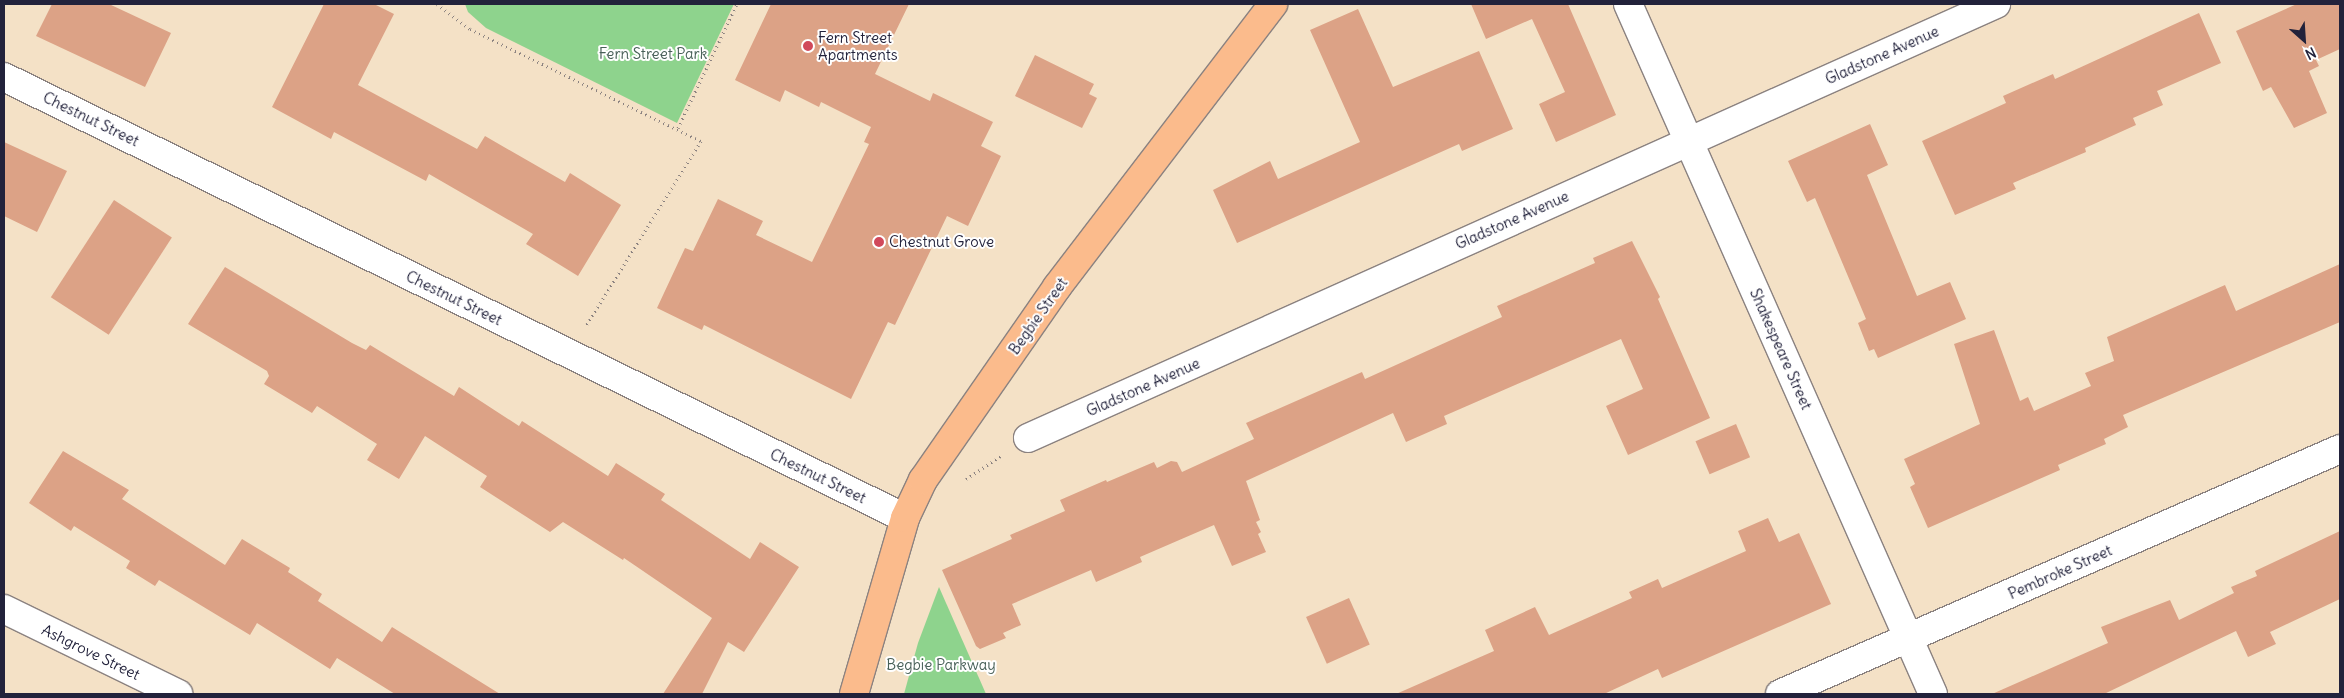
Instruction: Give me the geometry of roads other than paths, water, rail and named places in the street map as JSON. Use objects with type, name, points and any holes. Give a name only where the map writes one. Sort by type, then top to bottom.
[{"type":"main road","name":"Begbie Street","points":[[854,694],[906,518],[923,480],[1057,287],[1273,4]]},
{"type":"street","name":"Shakespeare Street","points":[[1628,4],[1690,140],[1933,694]]},
{"type":"street","name":"Gladstone Avenue","points":[[1028,438],[1996,4]]},
{"type":"street","name":"Chestnut Street","points":[[4,77],[571,356],[906,518]]},
{"type":"street","name":"Pembroke Street","points":[[1780,694],[2340,449]]},
{"type":"street","name":"Ashgrove Street","points":[[4,609],[178,694]]},
{"type":"place","name":"Fern Street Apartments","points":[[808,46]]},
{"type":"place","name":"Chestnut Grove","points":[[879,242]]},
{"type":"park label","name":"Fern Street Park","points":[[653,54]]},
{"type":"park label","name":"Begbie Parkway","points":[[941,665]]}]
